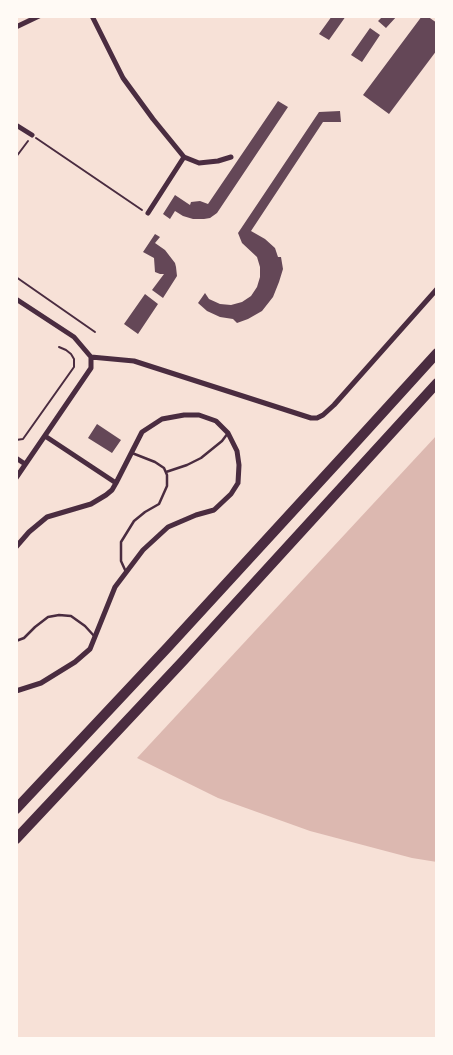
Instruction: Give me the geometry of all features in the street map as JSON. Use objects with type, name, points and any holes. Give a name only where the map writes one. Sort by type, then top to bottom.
[{"type":"highway","points":[[16,809],[437,353]]},
{"type":"highway","points":[[16,839],[183,661],[437,383]]},
{"type":"street","points":[[16,28],[39,16]]},
{"type":"street","points":[[92,16],[123,78],[153,119],[184,156],[199,163],[231,157]]},
{"type":"street","points":[[16,125],[32,135]]},
{"type":"street","points":[[148,214],[184,156]]},
{"type":"street","points":[[91,357],[134,361],[311,418],[317,418],[334,405],[437,289]]},
{"type":"street","points":[[16,299],[74,337],[91,357],[91,368],[16,478]]},
{"type":"street","points":[[16,547],[29,532],[47,517],[91,504],[112,490],[142,432],[162,419],[184,415],[199,415],[216,422],[228,433],[236,451],[238,465],[238,483],[231,494],[214,510],[196,515],[168,527],[143,550],[115,587],[90,649],[75,662],[41,683],[16,691]]},
{"type":"street","points":[[45,436],[116,483]]},
{"type":"street","points":[[16,458],[26,464]]},
{"type":"lane","points":[[166,472],[188,465],[201,458],[222,441],[228,433]]},
{"type":"lane","points":[[126,572],[120,561],[121,542],[134,520],[159,504],[167,486],[167,475],[164,468],[156,462],[132,453]]},
{"type":"lane","points":[[16,641],[24,638],[48,617],[59,616],[71,616],[85,626],[95,637]]},
{"type":"path","points":[[16,157],[32,135],[148,214]]},
{"type":"path","points":[[16,277],[95,332]]},
{"type":"path","points":[[16,440],[24,439],[74,367],[74,359],[71,354],[59,347]]},
{"type":"shaded area","points":[[437,435],[437,862],[412,858],[310,831],[218,798],[137,758]]},
{"type":"building","points":[[332,16],[346,16],[329,40],[319,34]]},
{"type":"building","points":[[383,16],[397,16],[386,28],[378,21]]},
{"type":"building","points":[[422,16],[427,16],[437,23],[437,50],[389,114],[363,95]]},
{"type":"building","points":[[370,28],[380,35],[362,62],[351,55]]},
{"type":"building","points":[[278,101],[288,107],[217,213],[210,218],[204,219],[193,219],[175,211],[170,219],[163,214],[175,195],[190,205],[191,202],[200,201],[208,204]]},
{"type":"building","points":[[340,111],[341,122],[323,122],[251,231],[265,239],[275,248],[278,257],[281,257],[283,269],[273,297],[262,311],[237,323],[233,319],[220,317],[207,311],[198,303],[205,293],[209,299],[220,304],[231,305],[242,302],[251,296],[257,287],[260,267],[257,257],[242,243],[238,233],[319,112]]},
{"type":"building","points":[[155,234],[160,237],[155,243],[165,250],[176,267],[177,276],[163,298],[152,290],[164,274],[155,272],[154,258],[143,252]]},
{"type":"building","points":[[145,294],[158,304],[138,334],[124,324]]},
{"type":"building","points":[[97,424],[121,440],[112,453],[88,438]]}]
